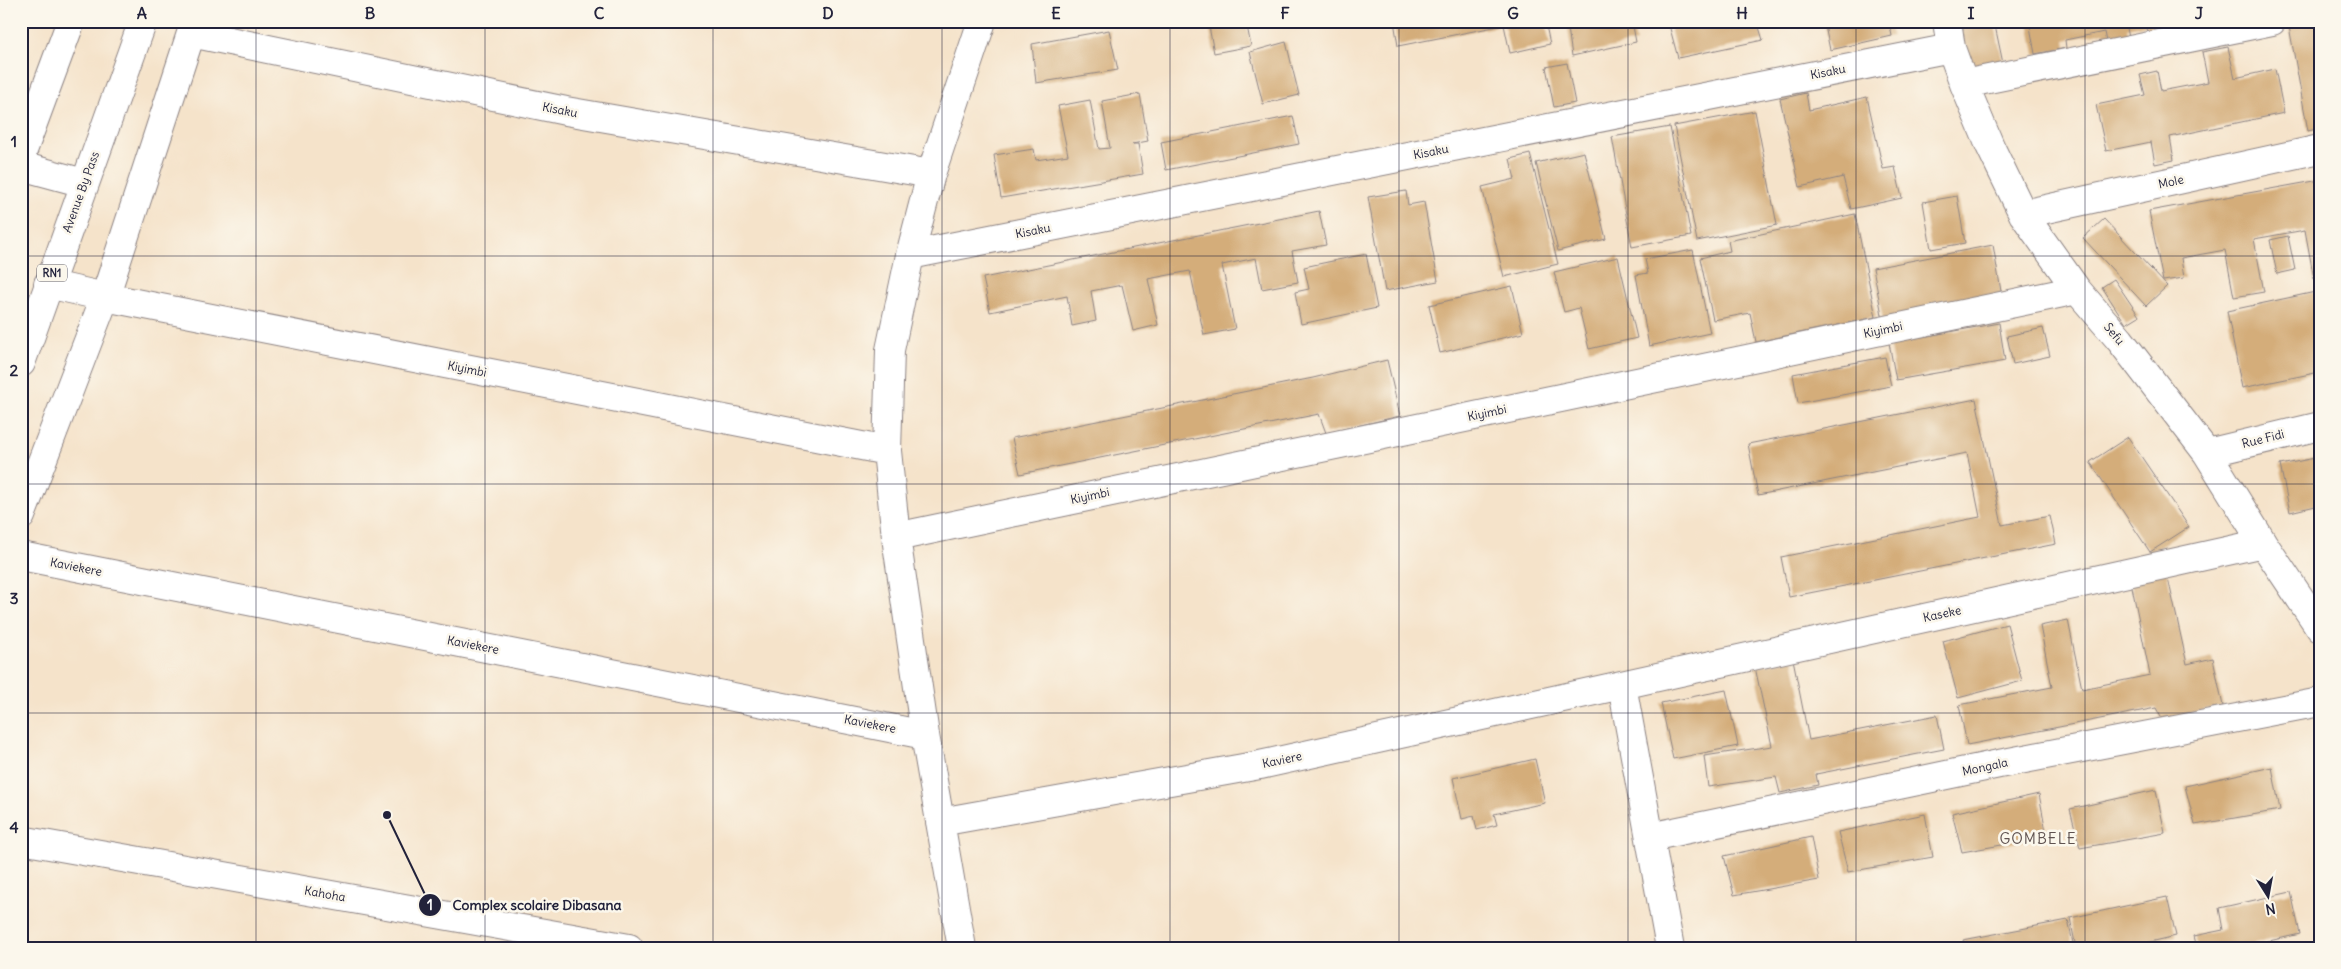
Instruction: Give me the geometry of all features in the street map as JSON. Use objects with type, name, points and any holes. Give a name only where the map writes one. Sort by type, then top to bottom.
[{"type":"main road","points":[[21,156],[71,21]]},
{"type":"main road","name":"Avenue By Pass","points":[[21,363],[143,21]]},
{"type":"main road","points":[[962,948],[924,735],[896,537],[887,451],[890,350],[910,255],[931,174],[982,21]]},
{"type":"main road","name":"Sefu","points":[[1947,21],[1951,48],[1964,84],[1990,146],[2023,214],[2077,290],[2120,340],[2207,453],[2263,543],[2320,628]]},
{"type":"main road","points":[[1964,84],[2272,21]]},
{"type":"main road","points":[[21,516],[104,297],[193,27]]},
{"type":"main road","name":"Kisaku","points":[[193,27],[566,112],[931,174]]},
{"type":"main road","name":"Kisaku","points":[[910,255],[1951,48]]},
{"type":"main road","name":"Mole","points":[[2023,214],[2320,149]]},
{"type":"main road","points":[[21,166],[84,183]]},
{"type":"main road","name":"Kiyimbi","points":[[48,284],[104,297],[887,451]]},
{"type":"main road","name":"Kiyimbi","points":[[896,537],[2077,290]]},
{"type":"main road","name":"Rue Fidi","points":[[2207,453],[2320,426]]},
{"type":"main road","name":"Kaseke","points":[[1622,685],[2263,543]]},
{"type":"main road","name":"Kaviekere","points":[[21,556],[924,735]]},
{"type":"main road","points":[[1622,685],[1670,948]]},
{"type":"main road","name":"Kaviere","points":[[940,822],[1260,764],[1622,685]]},
{"type":"main road","name":"Mongala","points":[[1650,837],[1999,764],[2320,702]]},
{"type":"main road","name":"Kahoha","points":[[21,840],[629,948]]},
{"type":"building","points":[[1208,21],[1246,21],[1251,46],[1214,53]]},
{"type":"building","points":[[1394,21],[1545,21],[1550,44],[1510,53],[1504,25],[1398,46]]},
{"type":"building","points":[[1567,21],[1632,21],[1636,42],[1572,56]]},
{"type":"building","points":[[1668,21],[1757,21],[1763,40],[1678,58]]},
{"type":"building","points":[[1824,21],[1889,21],[1892,36],[1830,50]]},
{"type":"building","points":[[1951,21],[1994,21],[2004,68],[1962,76]]},
{"type":"building","points":[[2029,21],[2173,21],[2175,32],[2149,37],[2146,24],[2127,28],[2129,38],[2106,42],[2104,32],[2065,40],[2066,48],[2035,54]]},
{"type":"building","points":[[2288,21],[2320,21],[2320,128],[2308,131]]},
{"type":"building","points":[[1109,30],[1118,70],[1036,83],[1032,44]]},
{"type":"building","points":[[1286,42],[1299,95],[1263,104],[1250,52]]},
{"type":"building","points":[[2228,47],[2235,78],[2275,69],[2284,113],[2170,137],[2174,160],[2155,164],[2151,142],[2106,151],[2096,105],[2145,95],[2140,75],[2157,71],[2161,91],[2208,82],[2202,52]]},
{"type":"building","points":[[1567,63],[1575,103],[1554,107],[1546,67]]},
{"type":"building","points":[[1806,93],[1809,110],[1867,97],[1883,169],[1895,167],[1902,198],[1851,209],[1843,177],[1800,187],[1780,99]]},
{"type":"building","points":[[1140,94],[1148,141],[1132,144],[1138,144],[1143,174],[1001,198],[994,155],[1034,149],[1036,160],[1068,155],[1058,106],[1090,100],[1099,149],[1110,148],[1102,101]]},
{"type":"building","points":[[1755,111],[1777,225],[1697,241],[1674,126]]},
{"type":"building","points":[[1293,116],[1299,144],[1166,170],[1161,142]]},
{"type":"building","points":[[1670,127],[1691,236],[1632,247],[1612,137]]},
{"type":"building","points":[[1584,152],[1606,239],[1558,251],[1536,163]]},
{"type":"building","points":[[1530,154],[1558,264],[1504,277],[1482,187],[1515,179],[1510,159]]},
{"type":"building","points":[[2320,180],[2320,278],[2314,279],[2305,230],[2254,239],[2264,292],[2234,297],[2225,250],[2181,258],[2184,278],[2163,281],[2149,211]]},
{"type":"building","points":[[1406,191],[1408,205],[1424,202],[1438,281],[1385,291],[1368,197]]},
{"type":"building","points":[[1957,196],[1965,243],[1931,249],[1923,202]]},
{"type":"building","points":[[1319,211],[1326,245],[1292,251],[1298,282],[1262,289],[1256,258],[1222,265],[1235,329],[1204,335],[1190,271],[1148,279],[1158,325],[1133,331],[1122,285],[1091,291],[1096,321],[1072,326],[1067,296],[990,312],[983,278]]},
{"type":"building","points":[[1855,214],[1876,317],[1756,342],[1750,313],[1713,320],[1700,258],[1730,251],[1728,241]]},
{"type":"building","points":[[2104,219],[2167,286],[2146,306],[2083,238]]},
{"type":"building","points":[[2288,236],[2295,270],[2277,274],[2270,240]]},
{"type":"building","points":[[1993,245],[2002,297],[1883,320],[1873,268]]},
{"type":"building","points":[[1693,250],[1710,333],[1649,346],[1636,275],[1648,273],[1645,259]]},
{"type":"building","points":[[1366,254],[1377,308],[1301,324],[1295,292],[1309,289],[1304,267]]},
{"type":"building","points":[[1618,257],[1637,338],[1589,349],[1579,308],[1564,312],[1554,272]]},
{"type":"building","points":[[2114,279],[2139,316],[2126,324],[2102,287]]},
{"type":"building","points":[[1512,286],[1523,333],[1440,353],[1429,305]]},
{"type":"building","points":[[2320,291],[2320,372],[2242,388],[2227,311]]},
{"type":"building","points":[[1999,323],[2005,361],[1896,380],[1889,343]]},
{"type":"building","points":[[2043,328],[2050,356],[2013,364],[2007,336]]},
{"type":"building","points":[[1885,357],[1891,386],[1798,403],[1793,374]]},
{"type":"building","points":[[1387,360],[1400,416],[1326,433],[1319,414],[1020,474],[1012,438],[1313,378]]},
{"type":"building","points":[[1976,399],[2002,525],[2050,516],[2056,544],[1789,597],[1781,557],[1980,517],[1967,453],[1758,495],[1748,444]]},
{"type":"building","points":[[2128,437],[2189,527],[2150,552],[2090,462]]},
{"type":"building","points":[[2320,457],[2320,505],[2290,512],[2280,465]]},
{"type":"building","points":[[2166,569],[2187,664],[2213,658],[2223,706],[2162,719],[2156,708],[1967,745],[1959,705],[2052,687],[2040,626],[2068,620],[2082,689],[2150,675],[2130,577]]},
{"type":"building","points":[[2007,624],[2022,681],[1958,698],[1943,641]]},
{"type":"building","points":[[1793,659],[1809,740],[1937,715],[1944,749],[1816,774],[1818,785],[1780,793],[1776,777],[1708,787],[1704,756],[1772,746],[1755,667]]},
{"type":"building","points":[[1726,690],[1738,746],[1673,759],[1661,703]]},
{"type":"building","points":[[1535,759],[1545,803],[1494,814],[1497,825],[1477,830],[1474,816],[1462,819],[1453,778]]},
{"type":"building","points":[[2272,767],[2280,810],[2195,825],[2185,786]]},
{"type":"building","points":[[2156,790],[2165,833],[2080,848],[2070,809]]},
{"type":"building","points":[[2039,794],[2047,837],[1962,852],[1952,813]]},
{"type":"building","points":[[1925,814],[1933,857],[1848,872],[1838,832]]},
{"type":"building","points":[[1811,837],[1819,880],[1734,895],[1724,856]]},
{"type":"building","points":[[2291,892],[2300,934],[2238,948],[2197,948],[2194,936],[2223,930],[2219,908]]},
{"type":"building","points":[[2167,897],[2176,936],[2146,943],[2148,948],[2076,948],[2070,918]]},
{"type":"building","points":[[2068,920],[2074,948],[1965,948],[1963,940]]},
{"type":"place","name":"Complex scolaire Dibasana","points":[[387,815]]},
{"type":"district","name":"GOMBELE","points":[[2038,839]]}]
